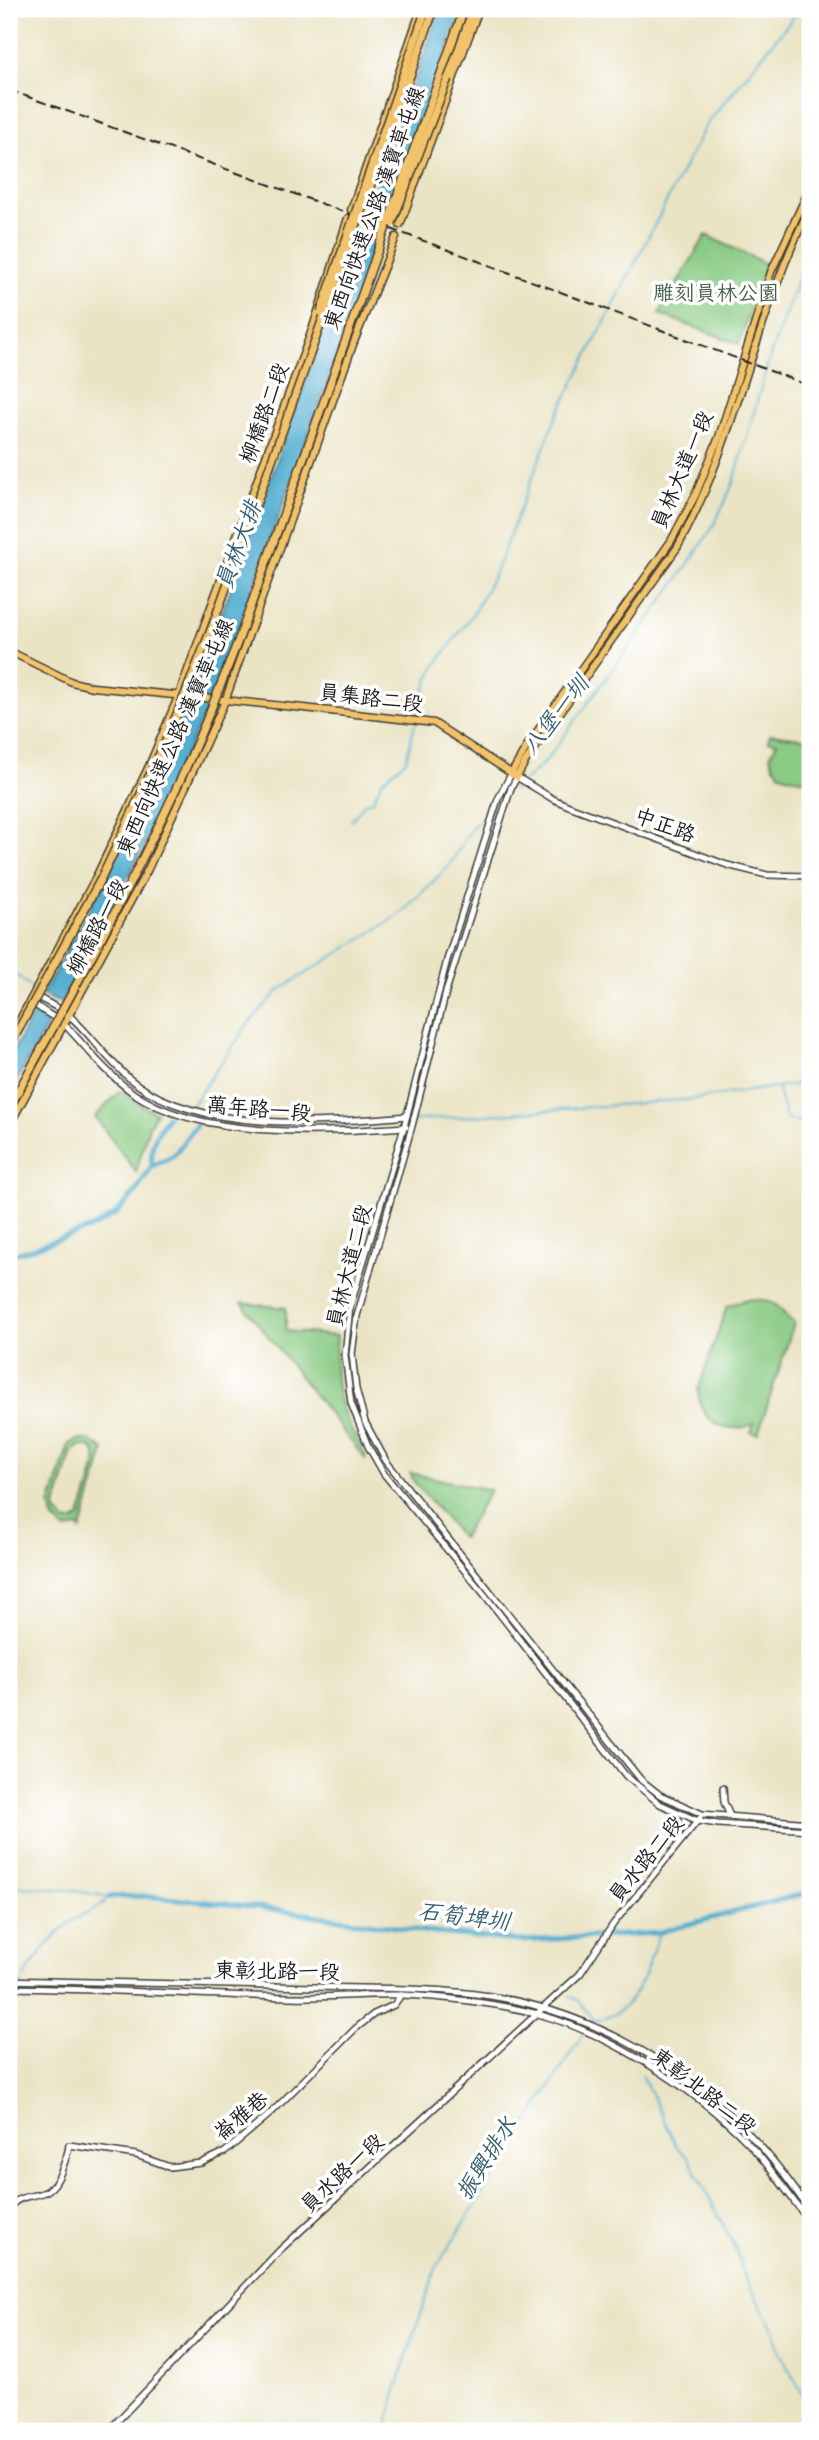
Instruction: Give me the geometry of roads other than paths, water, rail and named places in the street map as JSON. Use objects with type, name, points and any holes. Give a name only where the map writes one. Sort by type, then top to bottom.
[{"type":"highway","points":[[321,325],[324,300],[424,9]]},
{"type":"highway","name":"東西向快速公路 漢寶草屯線","points":[[9,1047],[102,877],[164,746],[212,628],[433,9]]},
{"type":"highway","name":"東西向快速公路 漢寶草屯線","points":[[9,1108],[127,888],[197,741],[240,636],[464,9]]},
{"type":"highway","points":[[354,314],[366,293],[473,9]]},
{"type":"main road","name":"柳橋路二段","points":[[178,697],[313,327],[349,214],[424,9]]},
{"type":"main road","points":[[400,225],[479,9]]},
{"type":"main road","name":"員林大道一段","points":[[514,775],[550,713],[671,541],[689,508],[719,437],[771,272],[810,188]]},
{"type":"main road","name":"員林大道一段","points":[[514,775],[677,548],[693,519],[731,425],[777,279],[810,208]]},
{"type":"main road","points":[[225,701],[354,342],[396,237]]},
{"type":"main road","points":[[9,651],[72,682],[93,688],[178,697]]},
{"type":"main road","name":"員集路二段","points":[[178,697],[422,722],[439,726],[514,775]]},
{"type":"main road","name":"柳橋路一段","points":[[9,1040],[97,875],[149,766],[178,697]]},
{"type":"main road","name":"柳橋路一段","points":[[9,1126],[148,869],[225,701]]},
{"type":"street","name":"中正路","points":[[514,775],[569,806],[727,865],[767,875],[810,876]]},
{"type":"street","name":"員林大道二段","points":[[514,775],[498,799],[468,891],[439,986],[404,1127],[350,1307],[346,1331],[347,1376],[351,1403],[368,1446],[384,1474],[477,1586],[626,1776],[660,1804],[698,1821],[810,1830]]},
{"type":"street","name":"員林大道二段","points":[[514,775],[447,988],[412,1126],[361,1301],[352,1354],[354,1376],[365,1422],[386,1461],[641,1780],[660,1795],[702,1815]]},
{"type":"street","points":[[468,891],[475,894]]},
{"type":"street","name":"萬年路一段","points":[[30,998],[39,998],[70,1016],[126,1075],[151,1093],[175,1104],[206,1113],[299,1123],[415,1115]]},
{"type":"street","name":"萬年路一段","points":[[30,998],[35,1006],[56,1016],[121,1083],[145,1100],[170,1111],[204,1122],[293,1130],[412,1126]]},
{"type":"street","points":[[723,1788],[724,1802],[730,1816]]},
{"type":"street","points":[[674,1811],[679,1824],[680,1841]]},
{"type":"street","points":[[702,1815],[810,1823]]},
{"type":"street","name":"員水路二段","points":[[601,1943],[614,1923],[702,1815]]},
{"type":"street","name":"員水路一段","points":[[108,2431],[280,2250],[580,1974],[601,1943]]},
{"type":"street","name":"東彰北路一段","points":[[9,1980],[484,1995],[544,2008]]},
{"type":"street","name":"東彰北路一段","points":[[9,1988],[326,1998],[402,1992],[537,2014]]},
{"type":"street","name":"崙雅巷","points":[[9,2208],[23,2198],[51,2190],[68,2154],[69,2146],[136,2155],[170,2167],[201,2163],[225,2152],[271,2113],[355,2029],[374,2014],[394,2005],[402,1992]]},
{"type":"street","name":"東彰北路二段","points":[[544,2008],[593,2026],[660,2062],[731,2116],[761,2147],[810,2211]]},
{"type":"street","name":"東彰北路二段","points":[[537,2014],[580,2030],[657,2070],[726,2123],[759,2156],[810,2223]]},
{"type":"water","points":[[440,9],[462,9],[219,682],[144,846],[61,1003],[42,995],[107,876],[194,690]]},
{"type":"water","points":[[33,1014],[49,1023],[9,1095],[9,1058]]},
{"type":"waterway","points":[[416,719],[436,665],[473,614],[495,573],[556,417],[706,125],[800,9]]},
{"type":"waterway","name":"八堡一圳","points":[[525,780],[546,761],[711,530],[734,481],[772,350],[810,247]]},
{"type":"waterway","points":[[351,821],[365,803],[372,801],[383,780],[406,760],[415,724]]},
{"type":"waterway","name":"八堡一圳","points":[[512,791],[521,783]]},
{"type":"waterway","name":"八堡一圳","points":[[191,1106],[249,1023],[279,990],[399,915],[449,866],[473,826],[492,809]]},
{"type":"waterway","points":[[9,969],[32,988]]},
{"type":"waterway","points":[[407,1121],[694,1099],[810,1082]]},
{"type":"waterway","points":[[777,1087],[786,1118],[792,1121],[810,1121]]},
{"type":"waterway","points":[[194,1115],[271,1125],[402,1122]]},
{"type":"waterway","name":"八堡一圳","points":[[152,1166],[154,1140],[167,1117]]},
{"type":"waterway","name":"八堡一圳","points":[[9,1254],[94,1227],[116,1214],[136,1191],[152,1166],[174,1155],[196,1125]]},
{"type":"waterway","points":[[9,1886],[71,1890],[109,1897],[58,1933],[24,1978]]},
{"type":"waterway","name":"石筍埤圳","points":[[109,1897],[144,1896],[250,1906],[437,1933],[521,1941],[659,1933],[810,1892]]},
{"type":"waterway","name":"振興排水","points":[[586,2029],[619,2011],[634,1995],[659,1933]]},
{"type":"waterway","points":[[9,2010],[22,1983]]},
{"type":"waterway","points":[[570,1996],[579,2001],[595,2021]]},
{"type":"waterway","name":"振興排水","points":[[386,2431],[404,2364],[437,2266],[583,2034]]},
{"type":"waterway","points":[[642,2075],[677,2147],[689,2158],[738,2254],[746,2280],[774,2330],[780,2353],[803,2395],[810,2420]]},
{"type":"waterway","points":[[209,2431],[276,2425],[293,2431]]},
{"type":"railway","points":[[9,90],[457,253],[810,386]]},
{"type":"park label","name":"雕刻員林公園","points":[[716,293]]},
{"type":"water label","name":"員林大排","points":[[238,545]]}]
